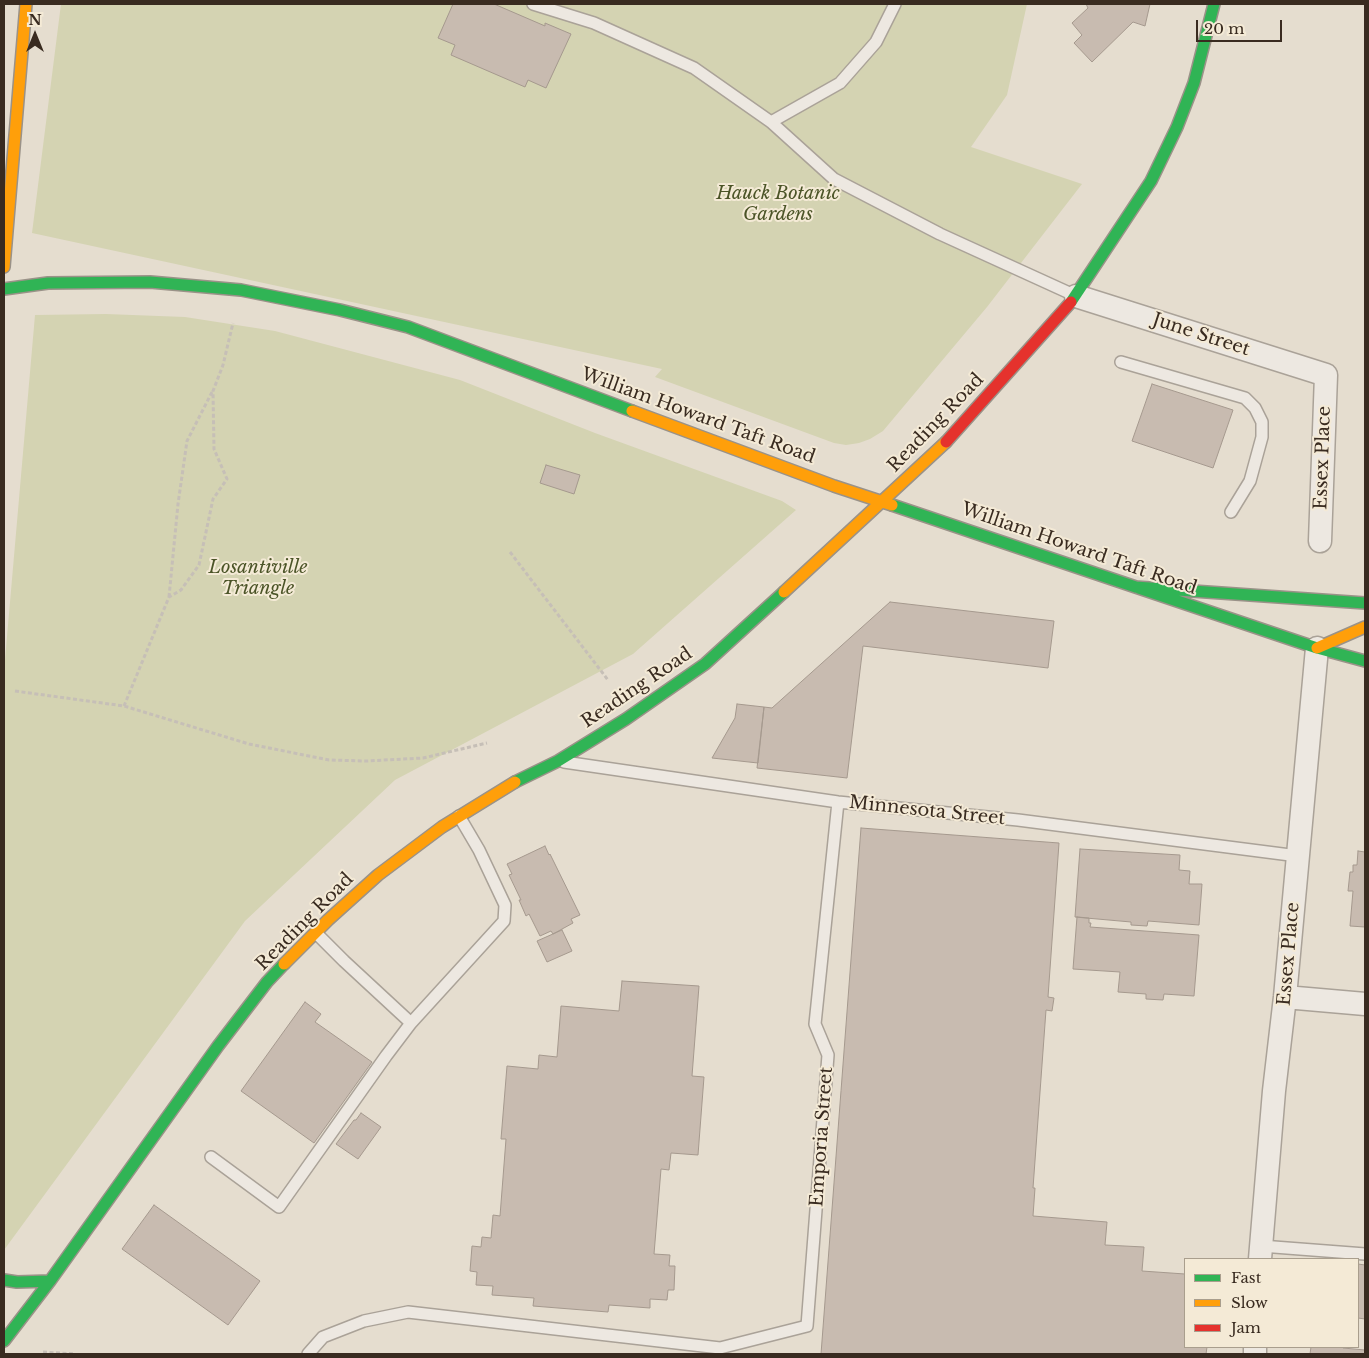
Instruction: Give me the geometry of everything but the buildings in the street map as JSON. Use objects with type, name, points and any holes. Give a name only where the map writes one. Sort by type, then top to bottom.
[{"type":"main road","points":[[4,267],[26,4]]},
{"type":"main road","name":"Reading Road","points":[[4,1341],[50,1282],[267,982],[316,933],[378,875],[442,827],[510,785],[558,761],[626,719],[705,664],[938,451],[1076,296],[1151,181],[1177,128],[1194,83],[1214,4]]},
{"type":"main road","name":"William Howard Taft Road","points":[[4,290],[48,283],[150,282],[241,290],[340,310],[408,327],[825,482],[1317,648],[1365,661]]},
{"type":"main road","points":[[1134,587],[1365,604]]},
{"type":"main road","points":[[1317,648],[1365,627]]},
{"type":"main road","points":[[4,1280],[50,1282]]},
{"type":"street","name":"June Street","points":[[1076,296],[1326,375]]},
{"type":"street","name":"Essex Place","points":[[1320,540],[1326,375]]},
{"type":"street","name":"Essex Place","points":[[1261,1252],[1274,1091],[1285,997],[1317,648]]},
{"type":"street","points":[[1285,997],[1365,1004]]},
{"type":"lane","points":[[533,4],[594,23],[694,68],[771,122],[834,179],[940,234],[1076,296]]},
{"type":"lane","points":[[771,122],[840,83],[876,42],[895,4]]},
{"type":"lane","points":[[1122,362],[1245,398],[1255,408],[1262,422],[1262,437],[1250,481],[1231,512]]},
{"type":"lane","name":"Minnesota Street","points":[[558,761],[838,802],[1018,820],[1298,856]]},
{"type":"lane","name":"Emporia Street","points":[[720,1351],[807,1326],[828,1055],[815,1024],[838,802]]},
{"type":"lane","points":[[211,1157],[279,1207],[386,1056],[412,1023],[504,921],[505,905],[479,850],[459,816]]},
{"type":"lane","points":[[316,933],[412,1023]]},
{"type":"lane","points":[[1261,1252],[1365,1254]]},
{"type":"lane","points":[[308,1354],[323,1337],[364,1321],[408,1312],[720,1351]]},
{"type":"path","points":[[124,706],[169,597],[178,504],[187,441],[223,365],[233,324]]},
{"type":"path","points":[[169,597],[181,590],[199,565],[213,499],[227,479],[214,449],[212,391]]},
{"type":"path","points":[[510,552],[608,680]]},
{"type":"path","points":[[15,691],[124,706],[249,744],[329,760],[366,762],[423,758],[487,743]]},
{"type":"path","points":[[43,1352],[74,1354]]},
{"type":"green space","name":"Hauck Botanic Gardens","points":[[61,4],[1027,4],[1007,95],[971,147],[1082,184],[987,307],[883,431],[859,443],[846,445],[834,443],[655,377],[662,369],[32,233]]},
{"type":"green space","name":"Losantiville Triangle","points":[[106,314],[185,317],[275,331],[460,380],[595,433],[782,501],[796,510],[633,654],[395,780],[245,921],[4,1250],[4,671],[35,315]]},
{"type":"traffic: fast","points":[[1071,302],[1151,181],[1177,127],[1194,83],[1214,4]]},
{"type":"traffic: fast","points":[[4,289],[48,283],[150,282],[241,290],[340,310],[408,327],[632,411]]},
{"type":"traffic: fast","points":[[892,505],[1317,648],[1365,661]]},
{"type":"traffic: fast","points":[[1135,587],[1365,603]]},
{"type":"traffic: fast","points":[[515,782],[558,761],[626,719],[705,664],[784,592]]},
{"type":"traffic: fast","points":[[4,1341],[50,1281],[218,1046],[267,982],[284,964]]},
{"type":"traffic: fast","points":[[4,1280],[17,1282],[50,1281]]},
{"type":"traffic: slow","points":[[4,267],[26,4]]},
{"type":"traffic: slow","points":[[632,411],[834,486],[892,505]]},
{"type":"traffic: slow","points":[[784,592],[946,442]]},
{"type":"traffic: slow","points":[[1317,648],[1365,627]]},
{"type":"traffic: slow","points":[[284,964],[328,920],[378,875],[442,827],[515,782]]},
{"type":"traffic: jam","points":[[946,442],[1071,302]]}]
